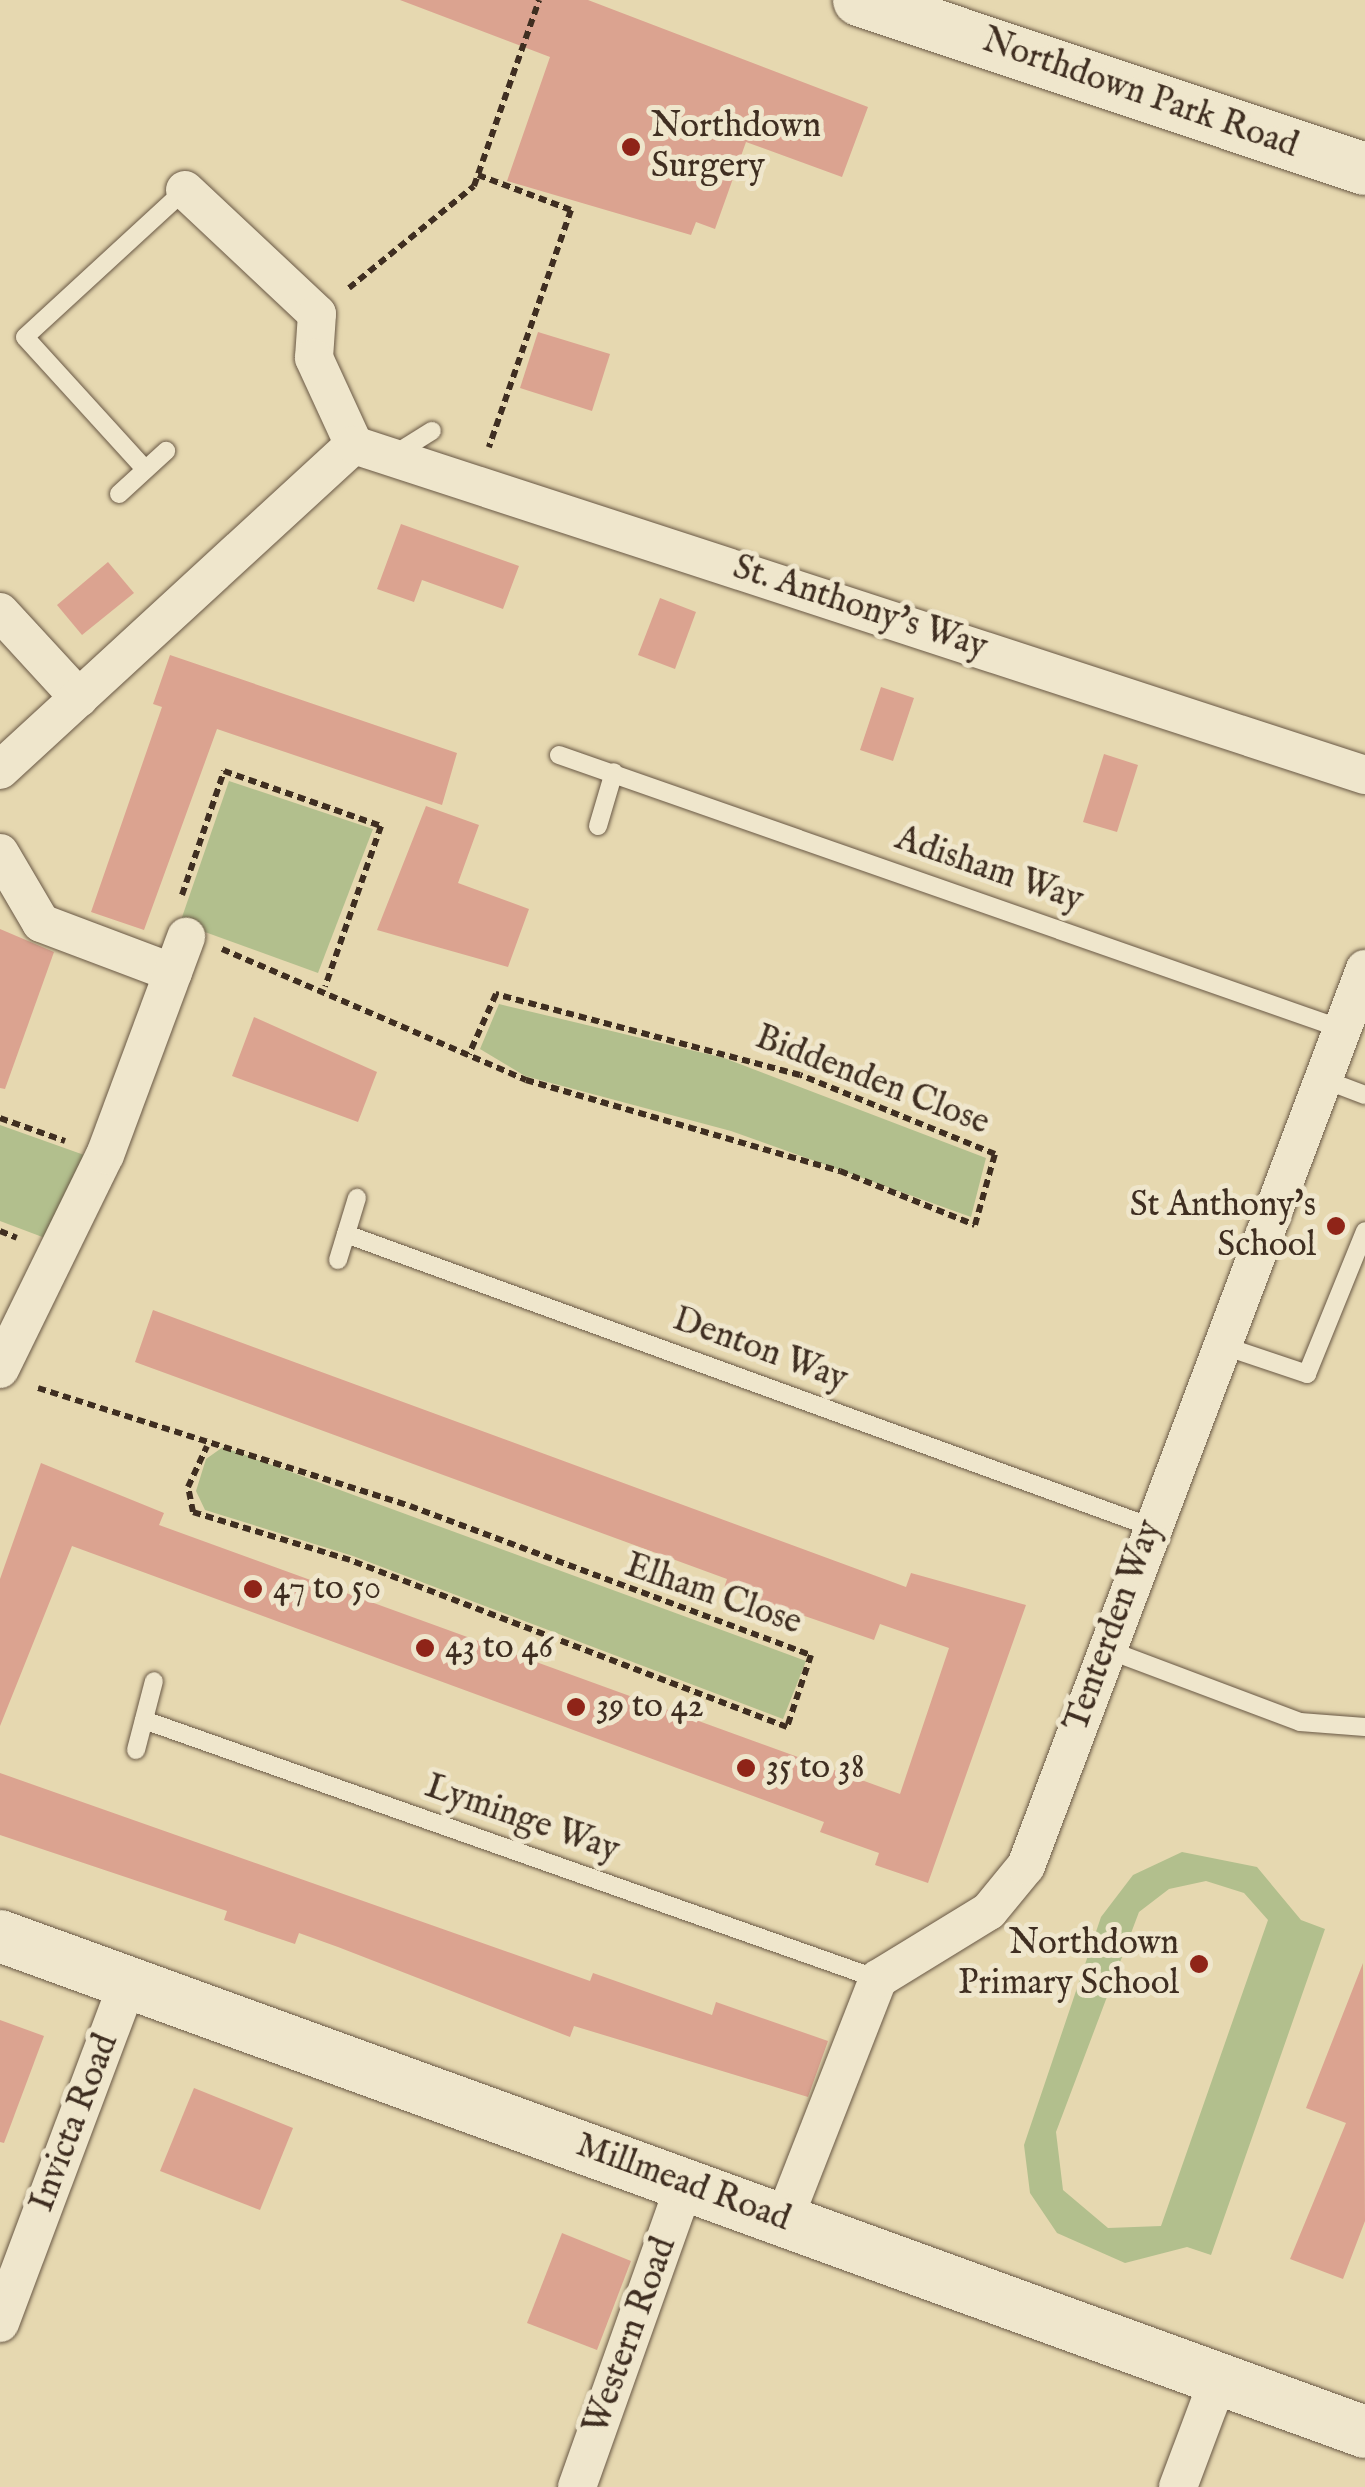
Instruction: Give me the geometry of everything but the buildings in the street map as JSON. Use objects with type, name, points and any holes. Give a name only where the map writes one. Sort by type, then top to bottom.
[{"type":"main road","name":"Northdown Park Road","points":[[859,0],[1365,170]]},
{"type":"main road","name":"Millmead Road","points":[[0,1936],[1365,2432]]},
{"type":"street","points":[[0,770],[354,445],[314,358],[317,314],[185,190]]},
{"type":"street","name":"St. Anthony's Way","points":[[354,445],[398,452],[477,482],[1365,774]]},
{"type":"street","points":[[0,612],[78,698]]},
{"type":"street","points":[[0,853],[41,923],[173,973]]},
{"type":"street","points":[[10,1376],[104,1155],[173,973],[178,933]]},
{"type":"street","name":"Tenterden Way","points":[[878,1979],[1011,1893],[1365,968]]},
{"type":"street","points":[[784,2219],[878,1979]]},
{"type":"street","name":"Invicta Road","points":[[0,2323],[129,1980]]},
{"type":"street","name":"Western Road","points":[[577,2487],[686,2184]]},
{"type":"street","points":[[1178,2487],[1219,2378]]},
{"type":"lane","points":[[145,469],[25,337],[185,190]]},
{"type":"lane","points":[[398,452],[432,431]]},
{"type":"lane","points":[[118,494],[166,451]]},
{"type":"lane","name":"Adisham Way","points":[[559,755],[1342,1029]]},
{"type":"lane","points":[[598,826],[614,772]]},
{"type":"lane","points":[[1323,1080],[1365,1095]]},
{"type":"lane","points":[[338,1260],[357,1198]]},
{"type":"lane","points":[[1221,1345],[1307,1374],[1365,1230]]},
{"type":"lane","name":"Denton Way","points":[[346,1234],[1151,1527]]},
{"type":"lane","points":[[1106,1648],[1300,1722],[1365,1727]]},
{"type":"lane","points":[[136,1750],[154,1681]]},
{"type":"lane","name":"Lyminge Way","points":[[144,1720],[878,1979]]},
{"type":"path","points":[[317,314],[478,175],[539,0]]},
{"type":"path","points":[[477,482],[572,210],[478,175]]},
{"type":"path","points":[[325,987],[382,826],[224,770],[178,933],[325,987],[469,1054]]},
{"type":"path","name":"Biddenden Close","points":[[496,994],[800,1075],[995,1154],[975,1225],[840,1170],[578,1096],[469,1054],[496,994]]},
{"type":"path","points":[[0,1118],[104,1155]]},
{"type":"path","name":"Elham Close","points":[[10,1376],[207,1446],[226,1442],[392,1499],[811,1656],[787,1726],[350,1560],[192,1512],[188,1487],[207,1446]]},
{"type":"green space","points":[[229,781],[373,829],[318,973],[180,923]]},
{"type":"green space","points":[[499,1004],[724,1058],[986,1158],[971,1217],[731,1131],[525,1076],[480,1049]]},
{"type":"green space","points":[[0,1125],[87,1156],[45,1238],[0,1221]]},
{"type":"green space","points":[[223,1447],[806,1661],[783,1719],[353,1556],[205,1510],[196,1491],[206,1459]]},
{"type":"green space","points":[[1182,1852],[1257,1867],[1301,1920],[1325,1929],[1211,2255],[1187,2247],[1125,2263],[1057,2233],[1030,2193],[1024,2145],[1101,1917],[1133,1875]],"holes":[[[1206,1881],[1244,1893],[1268,1920],[1161,2226],[1108,2228],[1063,2190],[1056,2132],[1139,1912],[1169,1889]]]},
{"type":"place","name":"Northdown Surgery","points":[[631,147]]},
{"type":"place","name":"St Anthony's School","points":[[1336,1226]]},
{"type":"place","name":"47 to 50","points":[[253,1589]]},
{"type":"place","name":"43 to 46","points":[[425,1648]]},
{"type":"place","name":"39 to 42","points":[[576,1707]]},
{"type":"place","name":"35 to 38","points":[[746,1768]]},
{"type":"place","name":"Northdown Primary School","points":[[1199,1964]]}]
